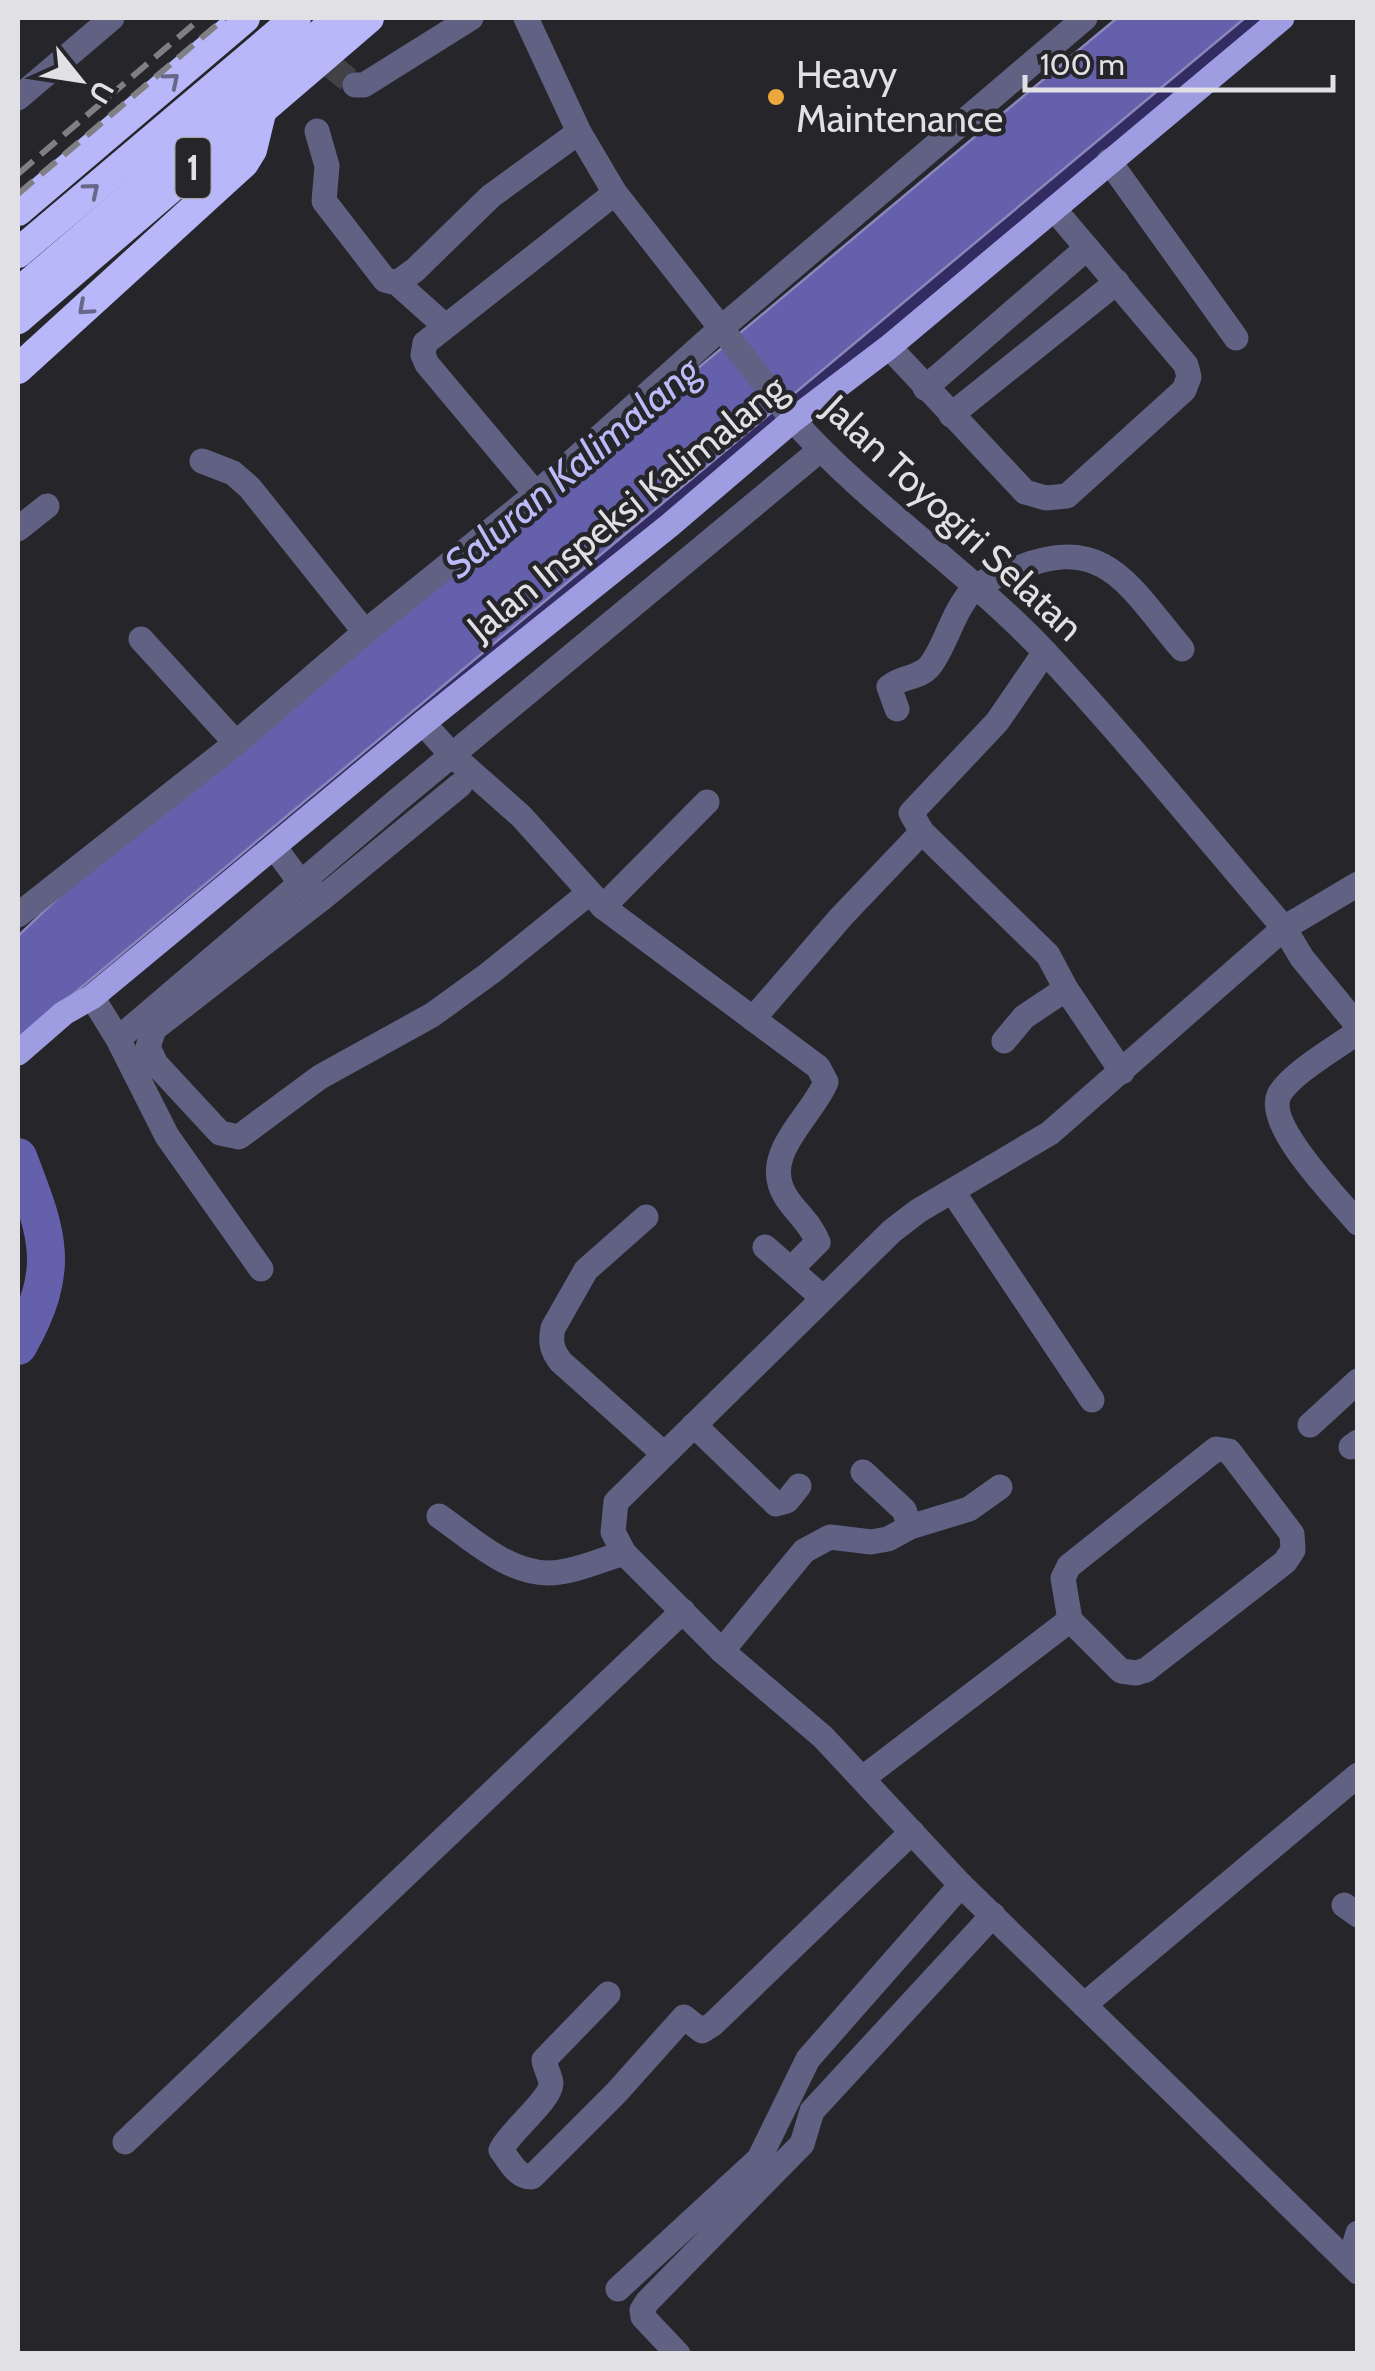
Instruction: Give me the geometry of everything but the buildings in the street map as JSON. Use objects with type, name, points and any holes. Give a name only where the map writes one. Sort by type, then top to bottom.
[{"type":"highway","name":"1","points":[[18,211],[245,18]]},
{"type":"highway","name":"1","points":[[18,253],[296,18]]},
{"type":"highway","name":"1","points":[[18,293],[339,18]]},
{"type":"highway","name":"1","points":[[18,319],[368,18]]},
{"type":"highway","points":[[18,369],[244,163],[252,150],[262,109]]},
{"type":"main road","name":"Jalan Inspeksi Kalimalang","points":[[18,1053],[64,1014],[92,998],[423,722],[772,440],[786,411],[816,402],[889,347],[1282,18]]},
{"type":"street","points":[[355,85],[364,85],[471,18]]},
{"type":"street","name":"Jalan Toyogiri Selatan","points":[[526,18],[579,132],[615,193],[719,330],[820,450],[976,586],[1045,652],[1284,928],[1302,958],[1358,1029]]},
{"type":"street","points":[[18,915],[236,743],[365,632],[536,494],[719,330],[1084,18]]},
{"type":"street","points":[[18,98],[101,22]]},
{"type":"street","points":[[317,131],[327,166],[324,200],[385,280],[397,283],[444,326]]},
{"type":"street","points":[[397,283],[491,196],[579,132]]},
{"type":"street","points":[[1109,161],[1236,338]]},
{"type":"street","points":[[536,494],[427,364],[423,355],[425,343],[615,193]]},
{"type":"street","points":[[889,347],[1025,492],[1046,498],[1067,496],[1184,390],[1189,377],[1186,365],[1054,209]]},
{"type":"street","points":[[929,392],[1087,248]]},
{"type":"street","points":[[951,416],[1117,282]]},
{"type":"street","points":[[118,1039],[398,799],[820,450]]},
{"type":"street","points":[[202,461],[233,474],[250,488],[365,632]]},
{"type":"street","points":[[18,529],[48,506]]},
{"type":"street","points":[[897,709],[889,687],[904,677],[925,671],[932,663],[962,604],[976,586],[1041,558],[1071,554],[1094,560],[1124,582],[1182,649]]},
{"type":"street","points":[[141,639],[236,743]]},
{"type":"street","points":[[1045,652],[997,722],[913,810],[912,819],[1048,955],[1122,1072]]},
{"type":"street","points":[[423,722],[452,755],[521,816],[596,900],[818,1067],[826,1082],[818,1102],[786,1142],[778,1166],[777,1176],[787,1198],[809,1222],[818,1242],[791,1270]]},
{"type":"street","points":[[372,767],[417,820]]},
{"type":"street","points":[[460,785],[154,1029],[148,1047],[156,1064],[220,1133],[239,1137],[320,1077],[432,1015],[596,900],[706,802]]},
{"type":"street","points":[[754,1020],[841,917],[922,832]]},
{"type":"street","points":[[274,848],[300,882],[310,886],[320,900]]},
{"type":"street","points":[[1353,2267],[960,1885],[823,1736],[722,1651],[624,1554],[613,1532],[616,1502],[892,1231],[918,1211],[1050,1132],[1284,928],[1356,889]]},
{"type":"street","points":[[1004,1041],[1024,1017],[1066,989]]},
{"type":"street","points":[[92,998],[118,1039],[166,1136],[261,1269]]},
{"type":"street","points":[[1358,1029],[1287,1084],[1276,1108],[1282,1129],[1358,1223]]},
{"type":"street","points":[[953,1192],[1092,1400]]},
{"type":"street","points":[[646,1217],[586,1270],[550,1338],[560,1362],[664,1454]]},
{"type":"street","points":[[765,1246],[824,1298]]},
{"type":"street","points":[[1310,1426],[1358,1381]]},
{"type":"street","points":[[694,1425],[776,1504],[787,1501],[798,1486]]},
{"type":"street","points":[[1216,1448],[1229,1451],[1292,1534],[1293,1550],[1284,1562],[1146,1670],[1121,1670],[1070,1620],[1063,1578],[1069,1566],[1216,1448]]},
{"type":"street","points":[[863,1472],[904,1510],[910,1527]]},
{"type":"street","points":[[722,1651],[804,1551],[818,1541],[830,1537],[871,1542],[888,1539],[910,1527],[969,1509],[1000,1487]]},
{"type":"street","points":[[439,1516],[501,1560],[526,1570],[551,1573],[624,1554]]},
{"type":"street","points":[[124,2142],[683,1611]]},
{"type":"street","points":[[864,1778],[1070,1620]]},
{"type":"street","points":[[1084,2004],[1358,1775]]},
{"type":"street","points":[[608,1994],[544,2060],[551,2080],[549,2092],[501,2150],[518,2174],[532,2177],[616,2093],[684,2017],[702,2030],[713,2024],[912,1832]]},
{"type":"street","points":[[618,2288],[759,2159],[808,2059],[960,1885]]},
{"type":"street","points":[[678,2354],[644,2316],[642,2310],[647,2302],[802,2144],[812,2111],[992,1915]]},
{"type":"street","points":[[1353,2267],[1358,2233]]},
{"type":"shaded area","points":[[1117,18],[1245,18],[18,1040],[18,936],[89,868]]},
{"type":"shaded area","points":[[1245,18],[1282,18],[1109,161],[782,416],[423,723],[18,1040]]},
{"type":"waterway","points":[[18,1157],[37,1208],[46,1252],[41,1295],[18,1346]]},
{"type":"tunnel","points":[[271,18],[355,85]]},
{"type":"railway","points":[[18,174],[201,18]]},
{"type":"railway","points":[[18,194],[225,18]]},
{"type":"place","name":"Heavy Maintenance","points":[[776,97]]},
{"type":"water label","name":"Saluran Kalimalang","points":[[572,467]]}]
